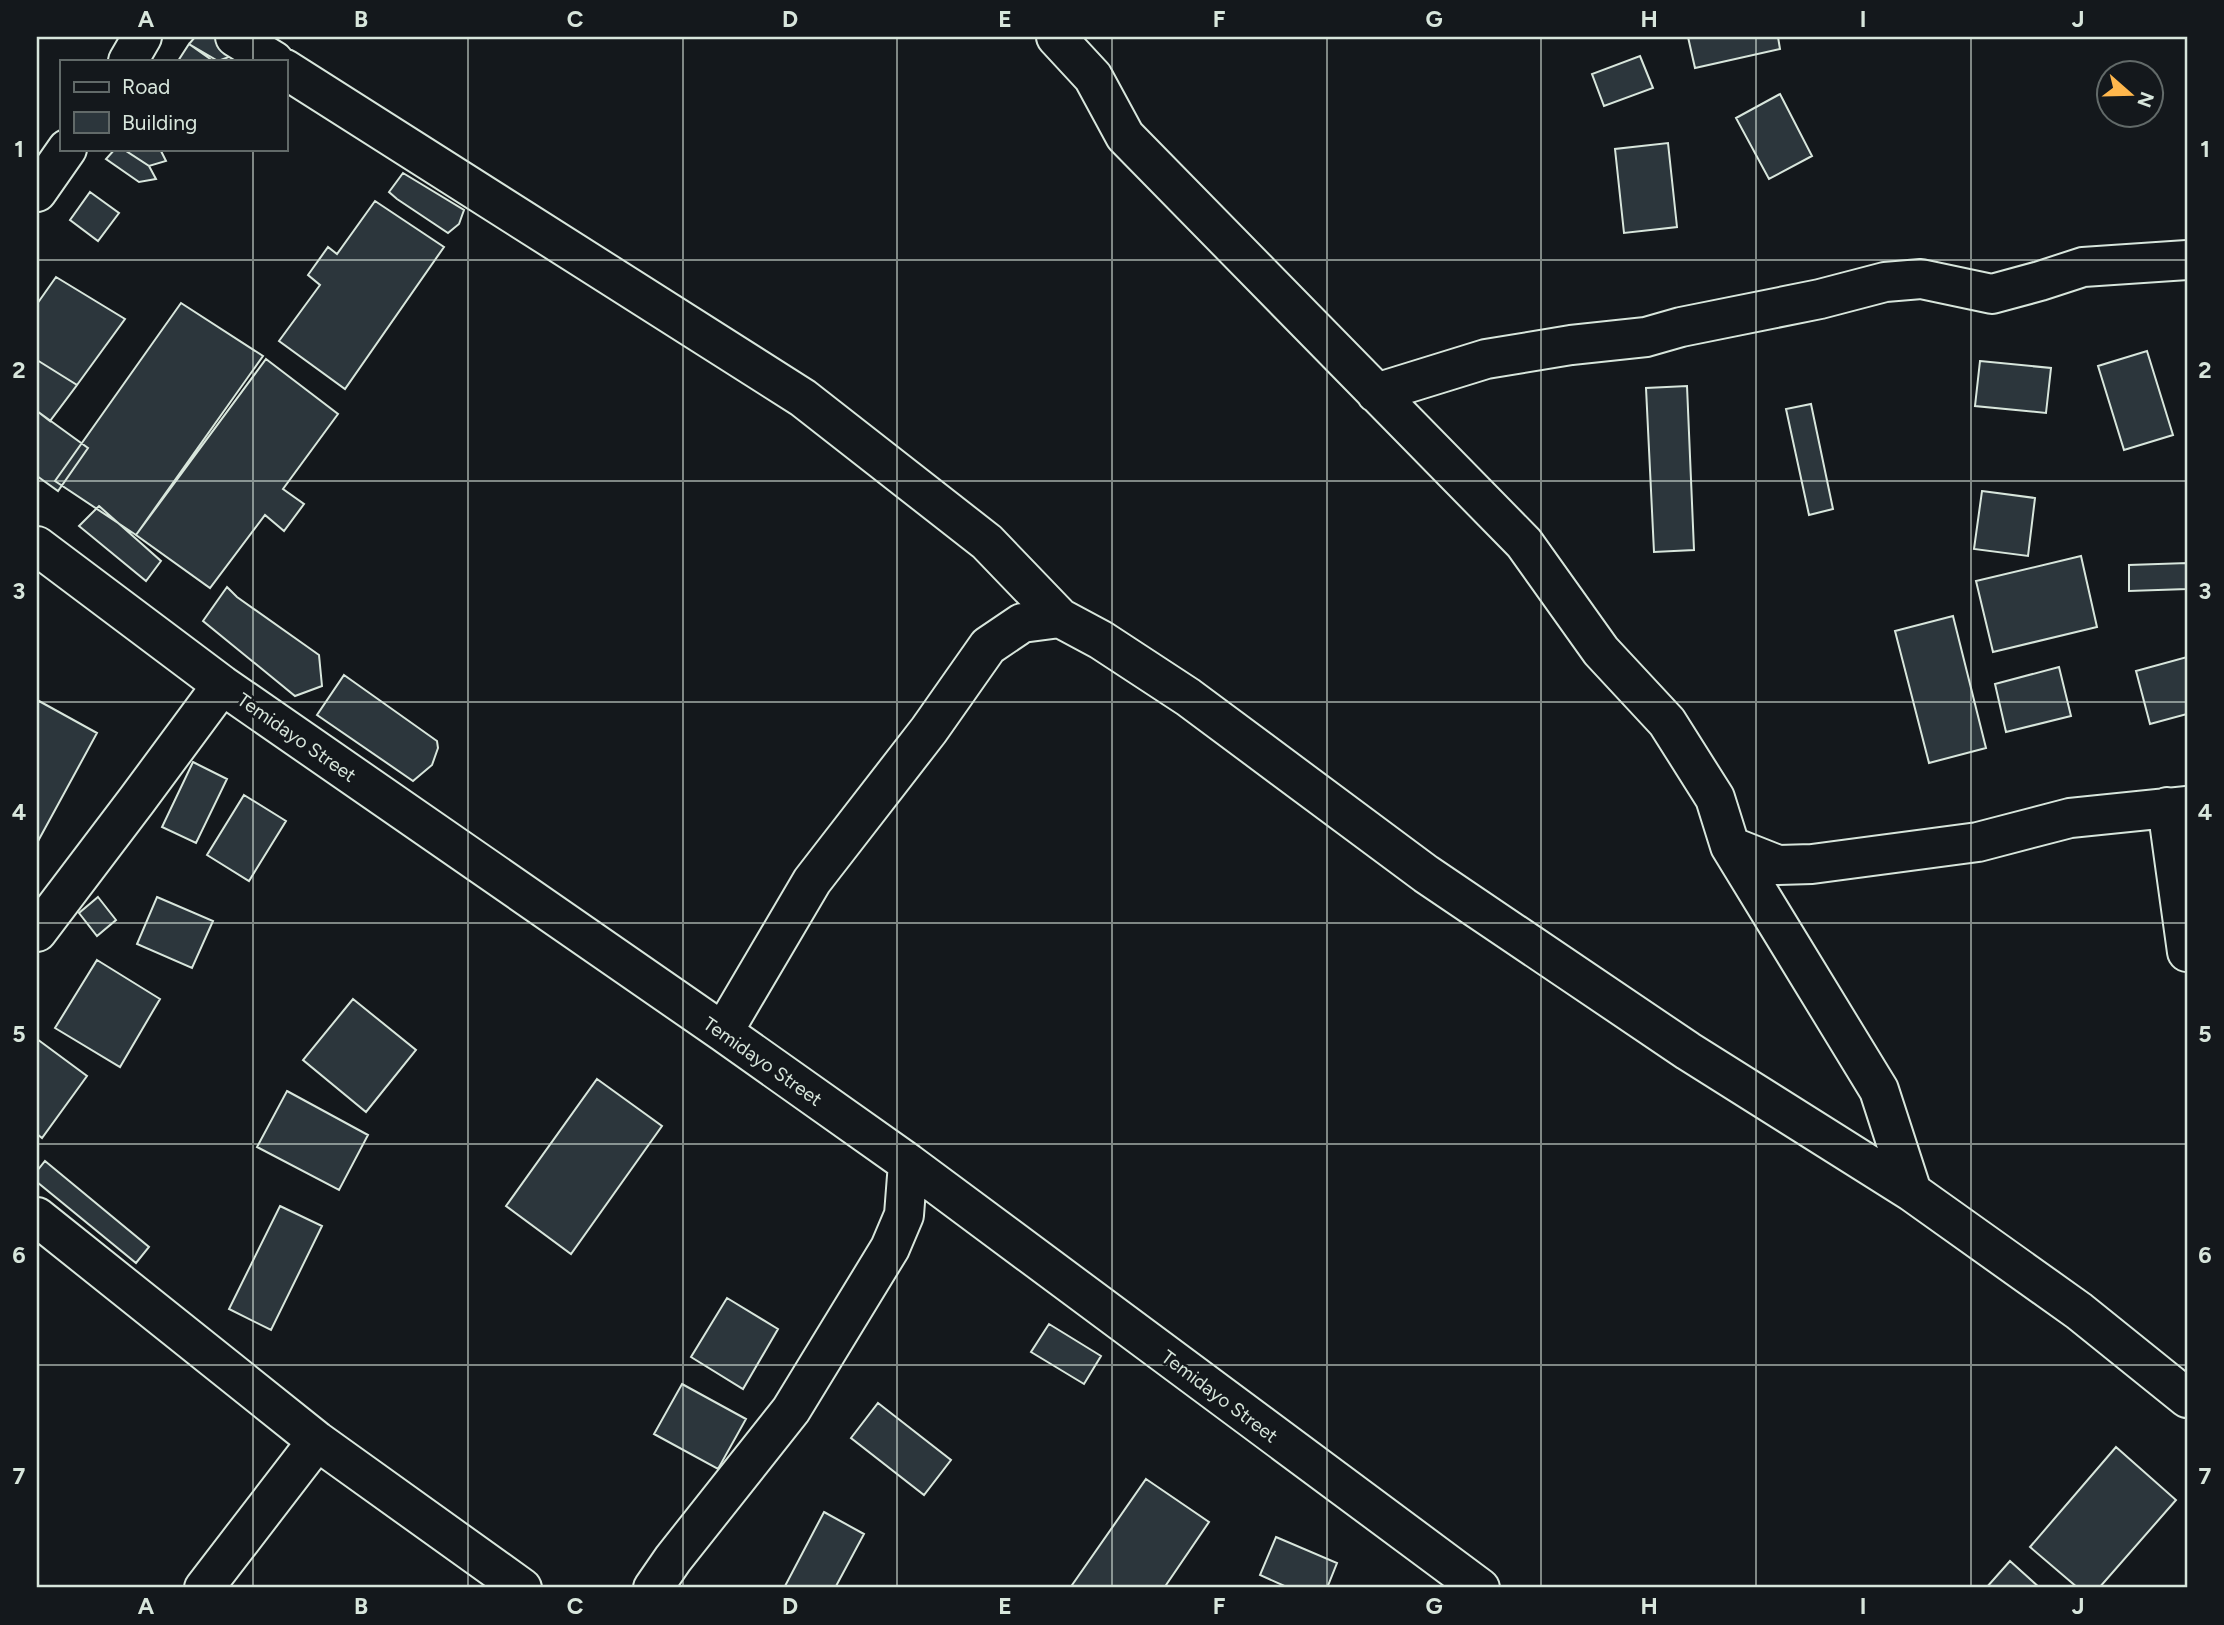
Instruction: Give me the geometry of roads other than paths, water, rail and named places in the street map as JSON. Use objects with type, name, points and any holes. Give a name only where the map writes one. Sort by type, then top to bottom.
[{"type":"street","points":[[129,60],[142,37]]},
{"type":"street","points":[[235,37],[272,60]]},
{"type":"street","points":[[1056,37],[1093,77],[1125,136],[1524,543],[1601,651],[1667,722],[1715,798],[1730,846],[1879,1090],[1912,1192]]},
{"type":"street","points":[[287,70],[803,398],[987,542],[1060,618],[1101,640],[1188,697],[1426,874],[1688,1051],[1912,1192],[2186,1390]]},
{"type":"street","points":[[37,192],[66,150]]},
{"type":"street","points":[[1376,393],[1486,359],[1571,345],[1646,337],[1885,282],[1921,279],[1992,293],[2083,267],[2187,260]]},
{"type":"street","name":"Temidayo Street","points":[[37,546],[222,685],[908,1163],[1480,1588]]},
{"type":"street","points":[[723,1032],[812,881],[929,730],[988,646],[1021,623],[1060,618]]},
{"type":"street","points":[[37,932],[222,685]]},
{"type":"street","points":[[1730,846],[1777,865],[1812,864],[1978,842],[2070,818],[2177,807],[2187,951]]},
{"type":"street","points":[[653,1588],[791,1410],[890,1248],[904,1215],[908,1163]]},
{"type":"street","points":[[37,1217],[317,1441],[522,1588]]},
{"type":"street","points":[[204,1588],[317,1441]]}]
